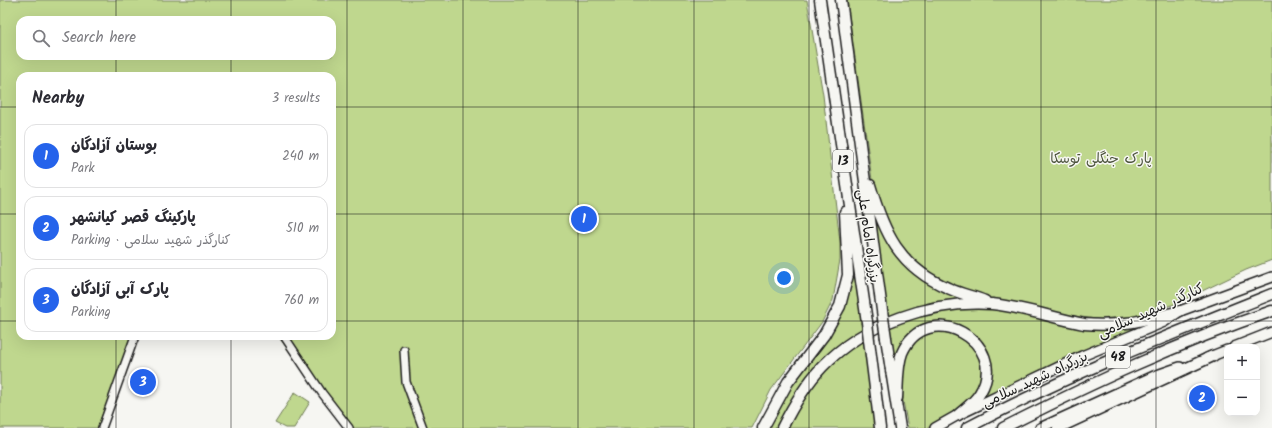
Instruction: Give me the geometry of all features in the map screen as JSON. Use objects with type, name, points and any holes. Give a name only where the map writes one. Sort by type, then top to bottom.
[{"type":"highway","name":"بزرگراه امام علی","points":[[820,0],[867,322],[880,428]]},
{"type":"highway","name":"بزرگراه امام علی","points":[[841,0],[883,318],[897,398],[900,426]]},
{"type":"highway","points":[[862,157],[884,228],[904,257],[932,280],[947,288],[992,304],[1077,322],[1099,325],[1141,322],[1180,311]]},
{"type":"highway","points":[[763,428],[788,382],[830,326],[843,295],[848,264],[843,160]]},
{"type":"highway","name":"بزرگراه شهید سلامی","points":[[967,428],[1033,395],[1136,348],[1272,294]]},
{"type":"highway","points":[[782,428],[800,395],[823,367],[835,356],[862,337],[892,321],[926,310],[956,305],[992,304]]},
{"type":"highway","name":"بزرگراه شهید سلامی","points":[[1003,428],[1090,385],[1169,349],[1272,311]]},
{"type":"highway","points":[[897,398],[901,358],[910,341],[928,329],[942,327],[957,329],[967,334],[979,347],[986,374],[983,387],[976,398],[958,415]]},
{"type":"highway","points":[[1058,428],[1213,356]]},
{"type":"main road","name":"کنارگذر شهید سلامی","points":[[935,428],[958,415],[1082,356],[1164,322],[1180,311],[1272,277]]},
{"type":"main road","points":[[1242,344],[1272,332]]},
{"type":"main road","points":[[1247,344],[1272,338]]},
{"type":"main road","points":[[1040,428],[1154,376],[1224,351]]},
{"type":"street","points":[[102,428],[134,340]]},
{"type":"street","points":[[287,340],[322,392],[349,428]]},
{"type":"street","points":[[404,350],[406,382],[422,428]]},
{"type":"green space","points":[[0,0],[807,0],[823,95],[840,242],[840,260],[833,300],[822,322],[771,390],[752,428],[345,428],[281,340],[336,340],[336,72],[16,72],[16,340],[131,340],[97,428],[0,428]]},
{"type":"green space","name":"پارک جنگلی توسکا","points":[[847,0],[1272,0],[1272,260],[1246,270],[1175,304],[1128,318],[1103,320],[1037,311],[966,294],[932,278],[897,246],[874,194]]},
{"type":"green space","points":[[871,201],[908,263],[971,299],[888,320]]},
{"type":"green space","points":[[848,225],[864,332],[838,349],[779,428],[767,428],[778,403],[841,311]]},
{"type":"green space","points":[[984,308],[1016,312],[1076,325],[1159,321],[974,404],[988,367],[958,327],[910,337],[898,380],[889,326],[934,311]]},
{"type":"green space","points":[[940,328],[973,343],[984,368],[980,389],[957,411],[928,428],[908,428],[903,401],[902,366],[912,341]]},
{"type":"green space","points":[[865,339],[875,428],[786,428],[790,419],[813,383],[827,367],[838,357]]},
{"type":"green space","points":[[295,392],[310,402],[294,428],[285,428],[275,423]]},
{"type":"place","name":"بوستان آزادگان","points":[[584,219]]},
{"type":"place","name":"پارک آبی آزادگان","points":[[143,382]]},
{"type":"place","name":"پارکینگ قصر کیانشهر","points":[[1202,398]]}]
